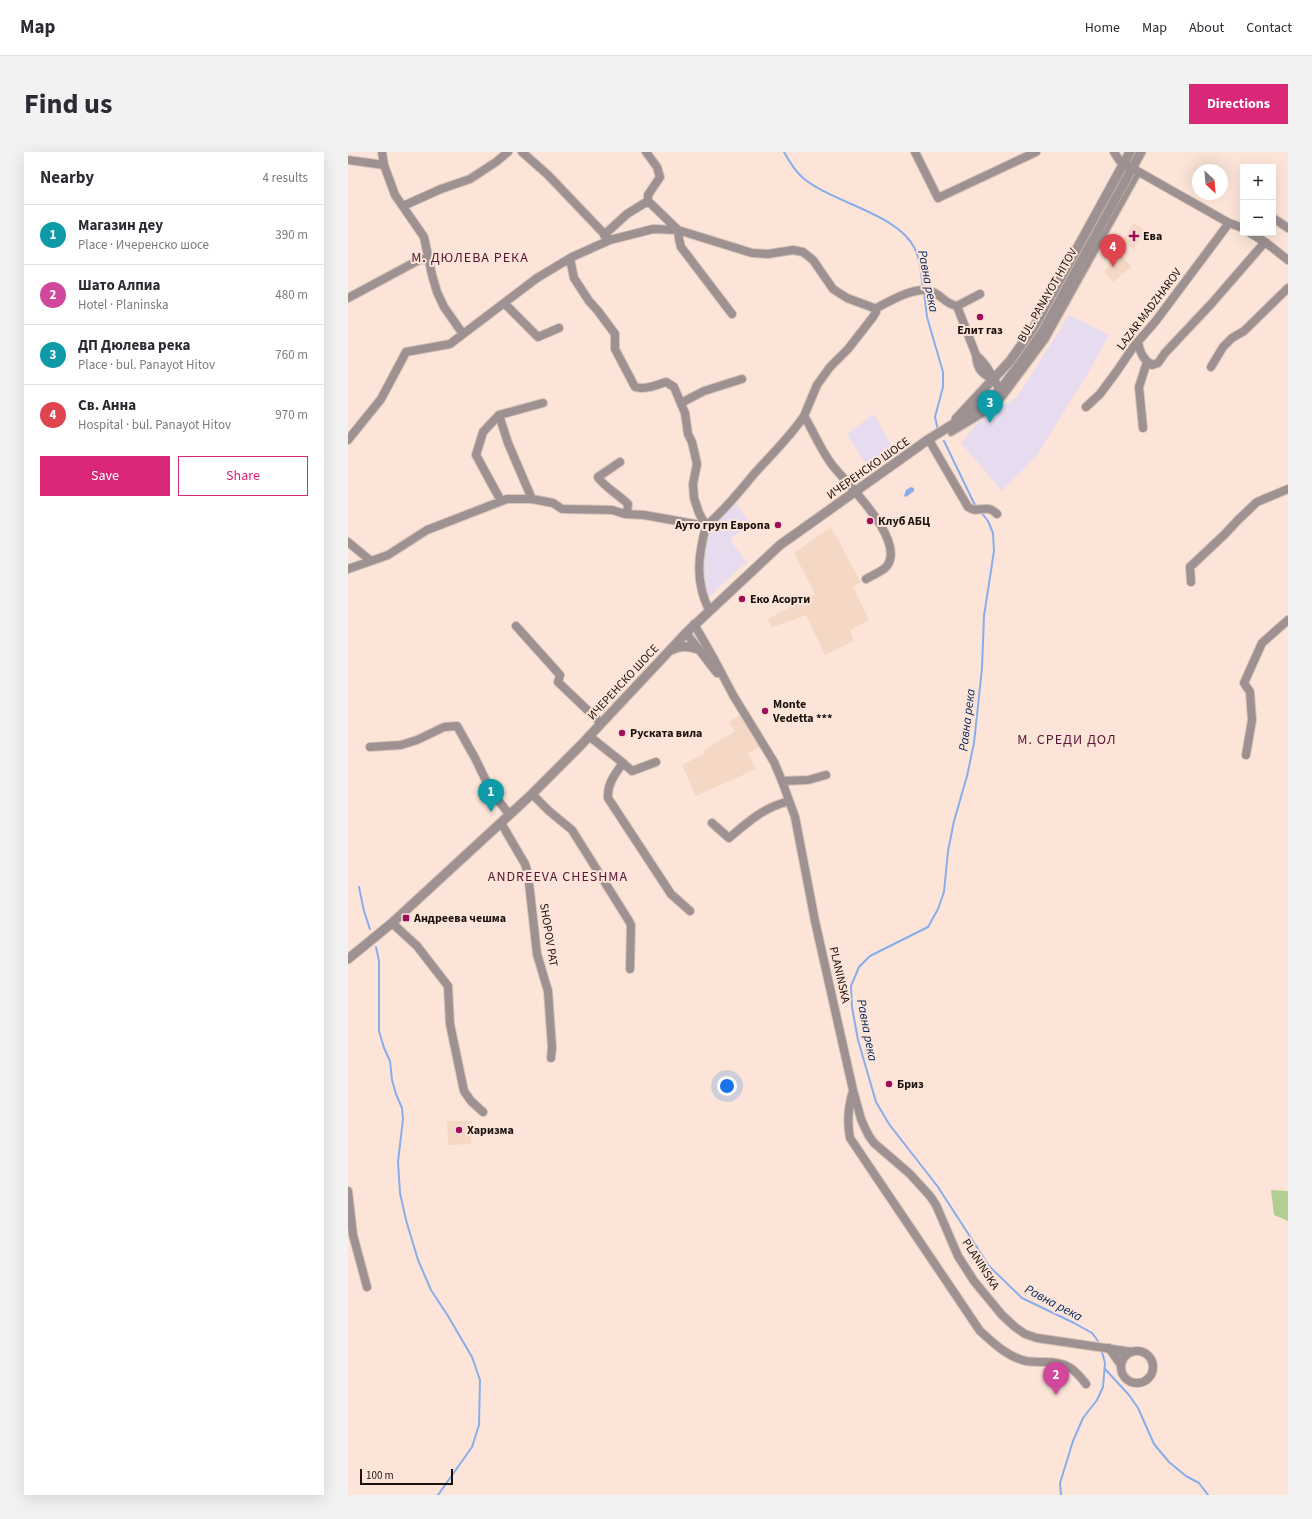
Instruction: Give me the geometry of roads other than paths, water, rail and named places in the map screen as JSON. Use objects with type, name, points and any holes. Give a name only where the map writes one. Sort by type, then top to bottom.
[{"type":"street","points":[[382,152],[384,166],[395,195],[424,237],[437,292],[444,307],[463,334]]},
{"type":"street","points":[[403,206],[441,189],[470,179],[496,162],[508,152]]},
{"type":"street","points":[[522,152],[548,175],[607,238]]},
{"type":"street","points":[[646,152],[657,167],[660,177],[648,195],[648,201],[678,230],[682,247],[732,314]]},
{"type":"street","points":[[915,152],[938,198],[1036,152]]},
{"type":"street","points":[[1114,152],[1131,168],[1240,228]]},
{"type":"street","name":"BUL. PANAYOT HITOV","points":[[929,440],[950,430],[981,407],[1000,390],[1043,331],[1131,168],[1130,152]]},
{"type":"street","name":"BUL. PANAYOT HITOV","points":[[950,430],[1010,361],[1034,326],[1141,152]]},
{"type":"street","points":[[348,160],[384,166]]},
{"type":"street","points":[[950,430],[982,414],[1003,397],[1046,339],[1131,168]]},
{"type":"street","points":[[607,238],[626,214],[648,201]]},
{"type":"street","points":[[1276,220],[1288,228]]},
{"type":"street","name":"LAZAR MADZHAROV","points":[[1086,407],[1104,388],[1229,222]]},
{"type":"street","points":[[348,440],[381,399],[406,352],[450,344],[536,278],[607,238],[653,229],[678,230],[752,253],[768,254],[793,250],[803,252],[813,260],[833,289],[847,298],[875,309]]},
{"type":"street","points":[[1255,236],[1288,260]]},
{"type":"street","points":[[1138,342],[1140,352],[1147,362],[1152,365],[1158,364],[1165,353],[1212,303],[1265,242]]},
{"type":"street","points":[[348,298],[419,260],[429,258]]},
{"type":"street","points":[[570,259],[574,278],[589,301],[615,334],[615,349],[635,387],[649,388],[666,382],[674,387],[685,413],[688,434],[692,442],[697,464],[693,484],[694,498],[699,513],[706,526]]},
{"type":"street","points":[[1211,367],[1223,347],[1232,338],[1244,330],[1288,288]]},
{"type":"street","points":[[875,309],[893,299],[924,290],[934,292],[952,306],[957,306],[980,294]]},
{"type":"street","points":[[504,303],[538,337],[559,328]]},
{"type":"street","points":[[957,306],[976,355],[982,360],[990,371],[1000,390]]},
{"type":"street","points":[[709,610],[703,597],[699,560],[706,526],[721,514],[747,482],[794,430],[804,416],[817,385],[830,366],[848,349],[874,317],[876,312],[875,309]]},
{"type":"street","points":[[1143,428],[1139,387],[1147,362]]},
{"type":"street","points":[[681,403],[704,392],[742,379]]},
{"type":"street","points":[[501,501],[476,455],[483,432],[499,415],[543,403]]},
{"type":"street","points":[[499,415],[508,443],[532,499]]},
{"type":"street","points":[[804,416],[833,466],[868,505],[882,526],[886,536],[890,561],[886,568],[866,578]]},
{"type":"street","points":[[929,440],[968,507],[976,510],[988,508],[992,509],[997,514]]},
{"type":"street","name":"ИЧЕРЕНСКО ШОСЕ","points":[[348,959],[392,924],[532,794],[589,736],[694,624],[780,545],[929,440]]},
{"type":"street","points":[[620,462],[598,477],[599,482],[621,496],[628,504],[627,514]]},
{"type":"street","points":[[1191,582],[1190,567],[1238,520],[1257,502],[1288,488]]},
{"type":"street","points":[[348,569],[388,555],[427,530],[507,499],[532,499],[553,503],[562,509],[612,510],[627,514],[644,515],[706,526]]},
{"type":"street","points":[[348,542],[371,561]]},
{"type":"street","points":[[1246,755],[1252,720],[1250,692],[1244,683],[1262,643],[1288,620]]},
{"type":"street","points":[[694,624],[727,684]]},
{"type":"street","points":[[516,626],[560,675],[558,682],[601,723]]},
{"type":"street","points":[[686,633],[727,684]]},
{"type":"street","points":[[668,652],[683,646],[698,649]]},
{"type":"street","name":"PLANINSKA","points":[[727,684],[774,762],[795,817],[815,921],[853,1090],[861,1119],[868,1136],[910,1174],[930,1196],[936,1205],[958,1256],[974,1281],[1002,1315],[1015,1327],[1025,1334],[1037,1338],[1132,1352]]},
{"type":"street","points":[[370,746],[401,745],[417,740],[444,727],[457,726],[491,791],[509,814]]},
{"type":"street","points":[[589,736],[632,771],[656,762]]},
{"type":"street","points":[[622,763],[611,780],[608,790],[608,798],[670,894],[690,911]]},
{"type":"street","points":[[782,780],[808,780],[826,775]]},
{"type":"street","points":[[532,794],[549,811],[572,830],[629,921],[631,925],[630,969]]},
{"type":"street","points":[[712,823],[729,838],[755,816],[774,805],[789,801]]},
{"type":"street","name":"SHOPOV PAT","points":[[501,823],[528,874],[537,954],[548,991],[552,1047],[551,1058]]},
{"type":"street","points":[[392,924],[417,946],[448,986],[450,1024],[464,1091],[470,1101],[483,1112]]},
{"type":"street","points":[[853,1090],[849,1105],[848,1127],[850,1138],[980,1331],[996,1346],[1014,1357],[1027,1361],[1066,1365],[1076,1371],[1086,1384]]},
{"type":"street","points":[[348,1191],[353,1235],[367,1286]]},
{"type":"street","points":[[1109,1348],[1121,1365],[1124,1376],[1129,1381],[1143,1381],[1150,1375],[1153,1365],[1149,1356],[1142,1352],[1132,1352],[1125,1356],[1121,1365]]},
{"type":"water","points":[[911,487],[914,488],[914,491],[906,497],[904,496],[906,490]]},
{"type":"waterway","name":"Равна река","points":[[784,152],[802,177],[814,186],[879,217],[894,226],[906,237],[915,249],[923,288]]},
{"type":"waterway","name":"Равна река","points":[[924,292],[927,317],[943,372],[943,387],[935,417],[938,430]]},
{"type":"waterway","name":"Равна река","points":[[944,441],[977,507]]},
{"type":"waterway","name":"Равна река","points":[[981,512],[988,521],[993,533],[994,551],[984,616],[982,668],[974,743],[967,776],[954,821],[948,851],[944,892],[938,909],[928,927],[870,956],[859,967],[851,986],[852,1007],[858,1040],[876,1102],[889,1124],[938,1187],[989,1266],[1022,1298],[1092,1333],[1098,1341]]},
{"type":"waterway","points":[[359,887],[364,911],[370,929]]},
{"type":"waterway","points":[[376,947],[379,961],[379,1031],[390,1061],[392,1080],[402,1108],[403,1119],[398,1162],[400,1193],[406,1220],[418,1260],[431,1290],[472,1357],[480,1380],[479,1425],[472,1447],[438,1495]]},
{"type":"waterway","name":"Равна река","points":[[1061,1495],[1060,1483],[1073,1441],[1083,1418],[1097,1400],[1103,1387],[1105,1363],[1102,1352]]},
{"type":"waterway","points":[[1105,1369],[1129,1395],[1138,1408],[1154,1444],[1169,1462],[1186,1476],[1199,1483],[1208,1495]]},
{"type":"place","name":"Ева","points":[[1134,236]]},
{"type":"place","name":"Св. Анна","points":[[1113,267]]},
{"type":"place","name":"Елит газ","points":[[980,317]]},
{"type":"place","name":"ДП Дюлева река","points":[[990,423]]},
{"type":"place","name":"Клуб АБЦ","points":[[870,521]]},
{"type":"place","name":"Ауто груп Европа","points":[[778,525]]},
{"type":"place","name":"Еко Асорти","points":[[742,599]]},
{"type":"place","name":"Monte Vedetta ***","points":[[765,711]]},
{"type":"place","name":"Руската вила","points":[[622,733]]},
{"type":"place","name":"Магазин деу","points":[[491,812]]},
{"type":"place","name":"Андреева чешма","points":[[406,918]]},
{"type":"place","name":"Бриз","points":[[889,1084]]},
{"type":"place","name":"Харизма","points":[[459,1130]]},
{"type":"place","name":"Шато Алпиа","points":[[1056,1395]]},
{"type":"district","name":"М. ДЮЛЕВА РЕКА","points":[[470,257]]},
{"type":"district","name":"М. СРЕДИ ДОЛ","points":[[1067,739]]},
{"type":"district","name":"ANDREEVA CHESHMA","points":[[558,876]]}]
